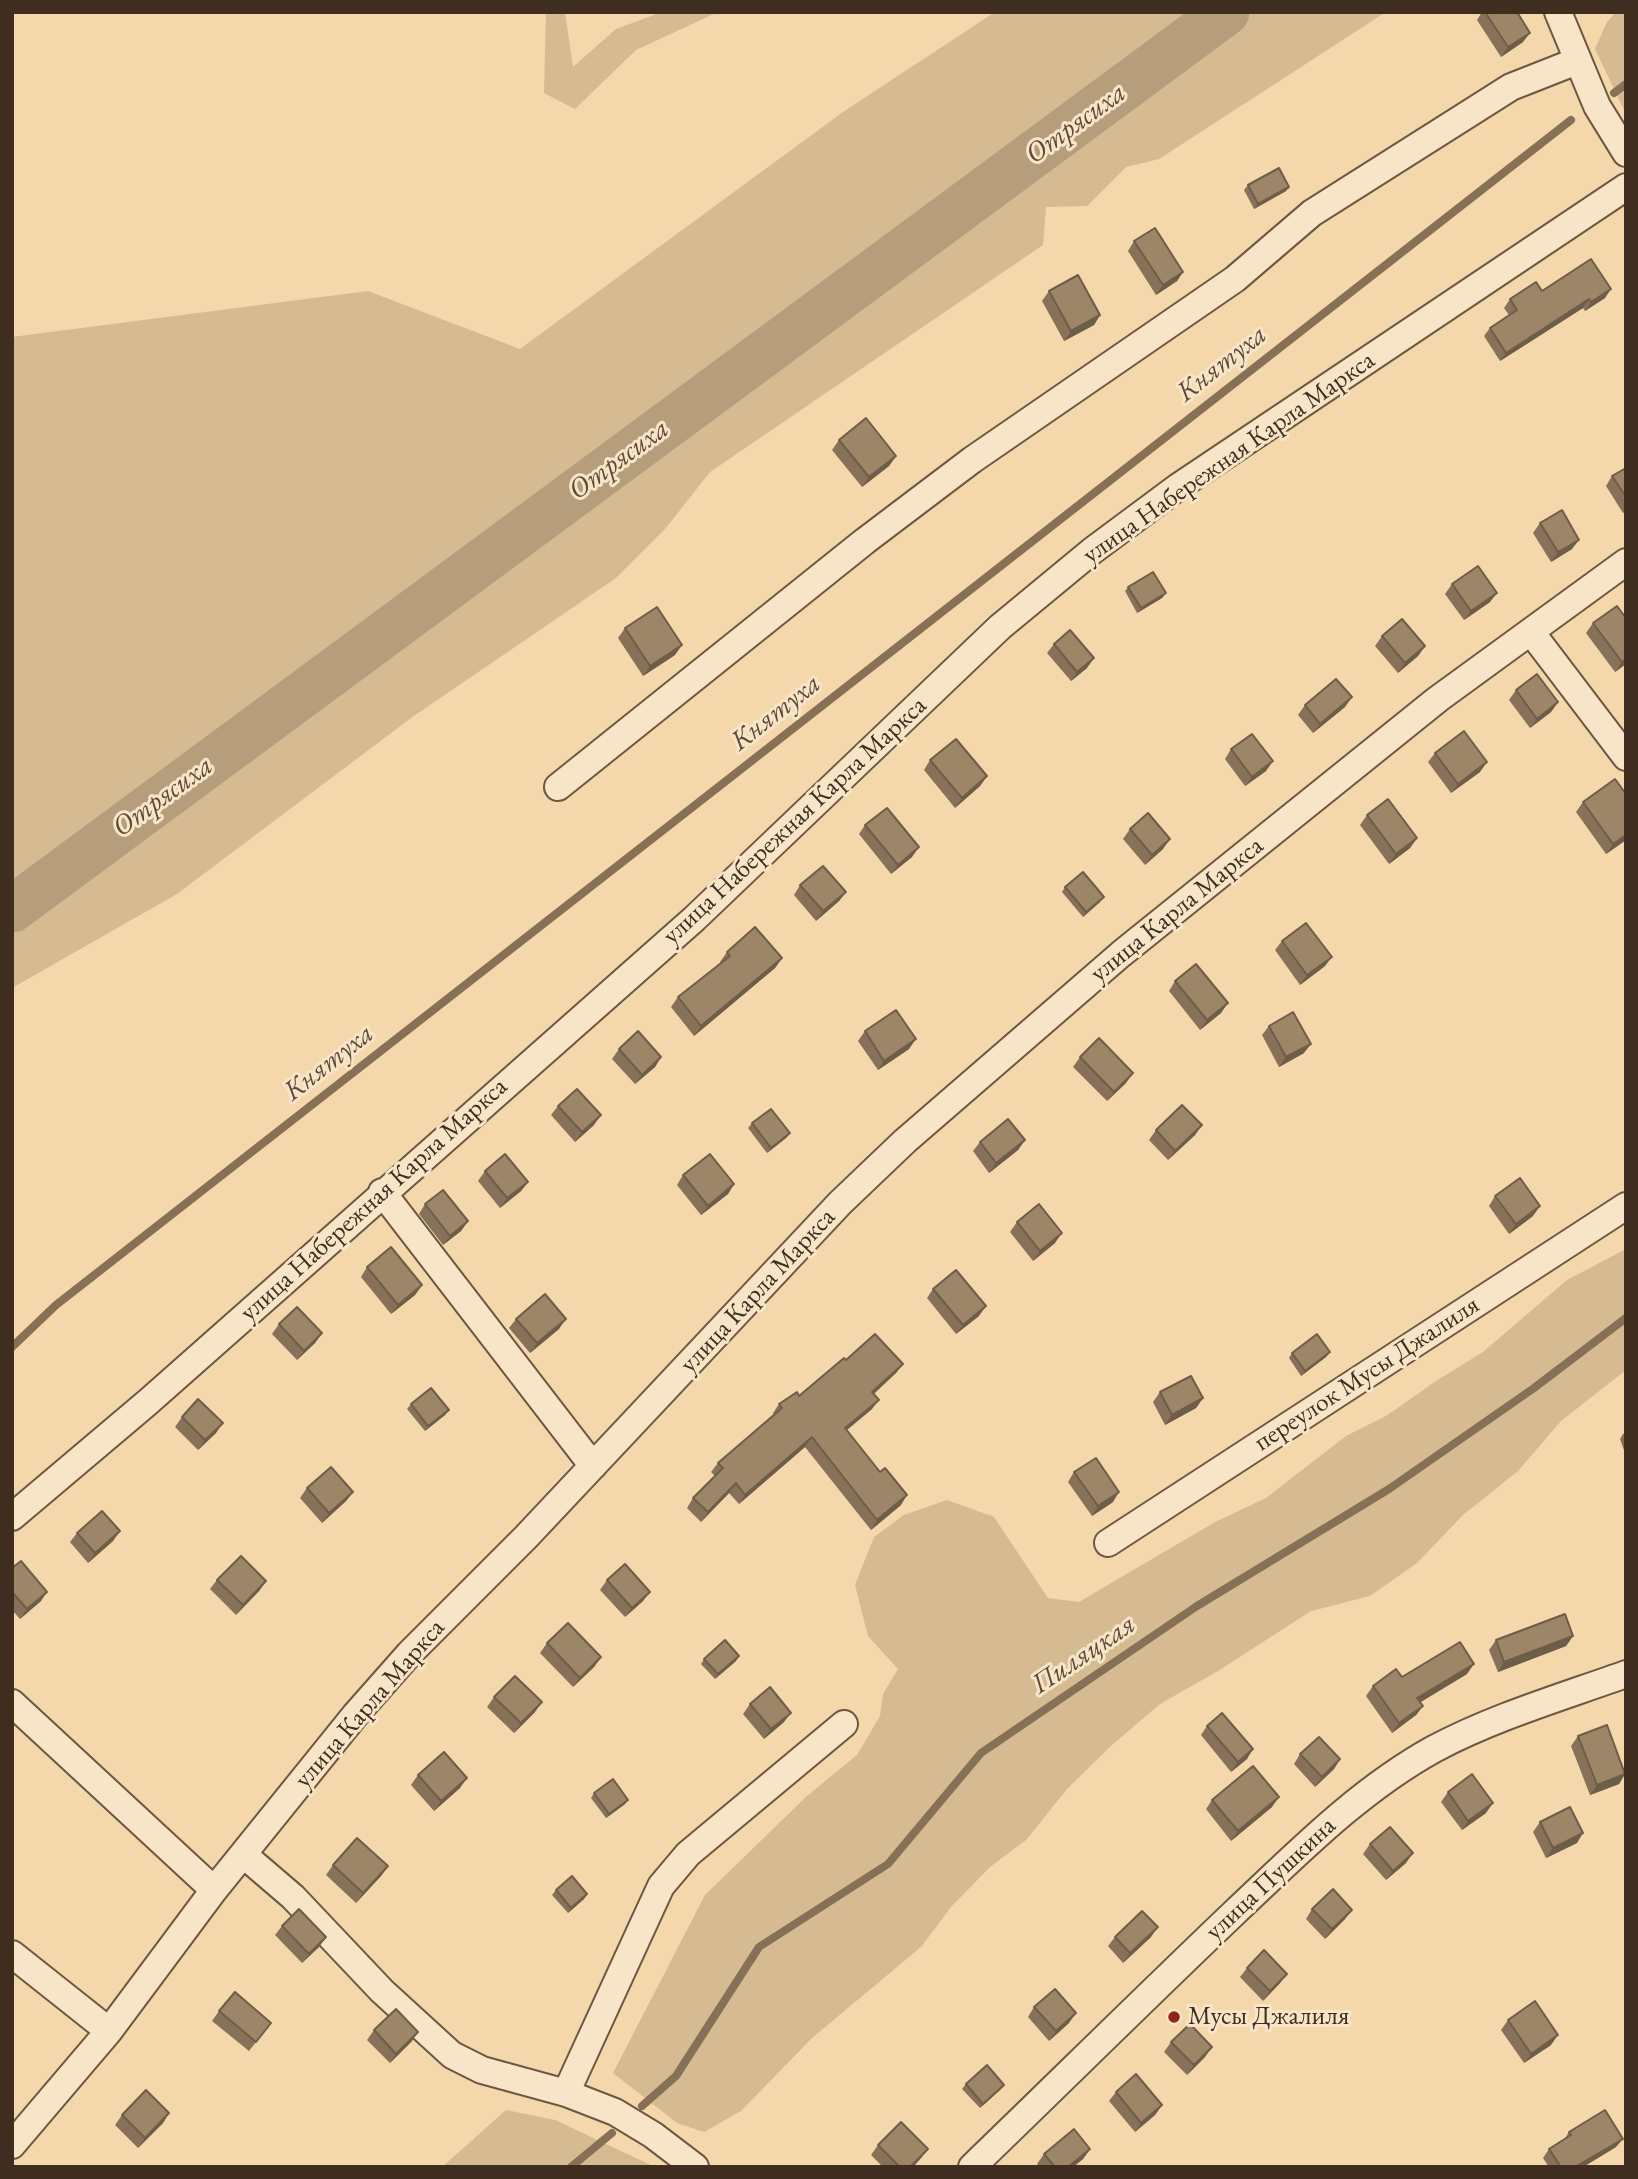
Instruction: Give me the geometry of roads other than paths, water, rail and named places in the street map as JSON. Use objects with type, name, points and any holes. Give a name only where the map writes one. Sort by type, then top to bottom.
[{"type":"street","points":[[1558,12],[1597,106],[1626,153]]},
{"type":"street","points":[[558,787],[950,476],[1235,279],[1312,213],[1511,86],[1577,61]]},
{"type":"street","name":"улица Набережная Карла Маркса","points":[[12,1517],[148,1402],[382,1192],[694,919],[1000,627],[1092,551],[1178,487],[1626,187]]},
{"type":"street","name":"улица Карла Маркса","points":[[12,2145],[109,2031],[215,1891],[356,1714],[409,1654],[593,1466],[840,1203],[915,1132],[1121,954],[1438,699],[1626,562]]},
{"type":"street","points":[[1531,632],[1626,757]]},
{"type":"street","points":[[382,1192],[593,1466]]},
{"type":"street","name":"переулок Мусы Джалиля","points":[[1108,1543],[1626,1206]]},
{"type":"street","name":"улица Пушкина","points":[[982,2163],[1157,1987],[1353,1803],[1435,1749],[1488,1725],[1626,1674]]},
{"type":"street","points":[[12,1703],[215,1891]]},
{"type":"street","points":[[566,2093],[662,1886],[688,1854],[844,1724]]},
{"type":"street","points":[[244,1855],[293,1897],[382,1991],[452,2055],[482,2070],[566,2093],[615,2112],[695,2167]]},
{"type":"street","points":[[12,1954],[109,2031]]},
{"type":"waterway","name":"Отрясиха","points":[[12,909],[1226,12]]},
{"type":"waterway","name":"Княтуха","points":[[1614,93],[1626,84]]},
{"type":"waterway","name":"Княтуха","points":[[12,1347],[56,1305],[1571,120]]},
{"type":"waterway","name":"Пиляцкая","points":[[642,2106],[676,2076],[759,1947],[888,1864],[981,1753],[1197,1606],[1389,1489],[1534,1388],[1626,1318]]},
{"type":"waterway","name":"Пиляцкая","points":[[571,2167],[612,2133]]},
{"type":"place","name":"Мусы Джалиля","points":[[1174,2017]]}]
